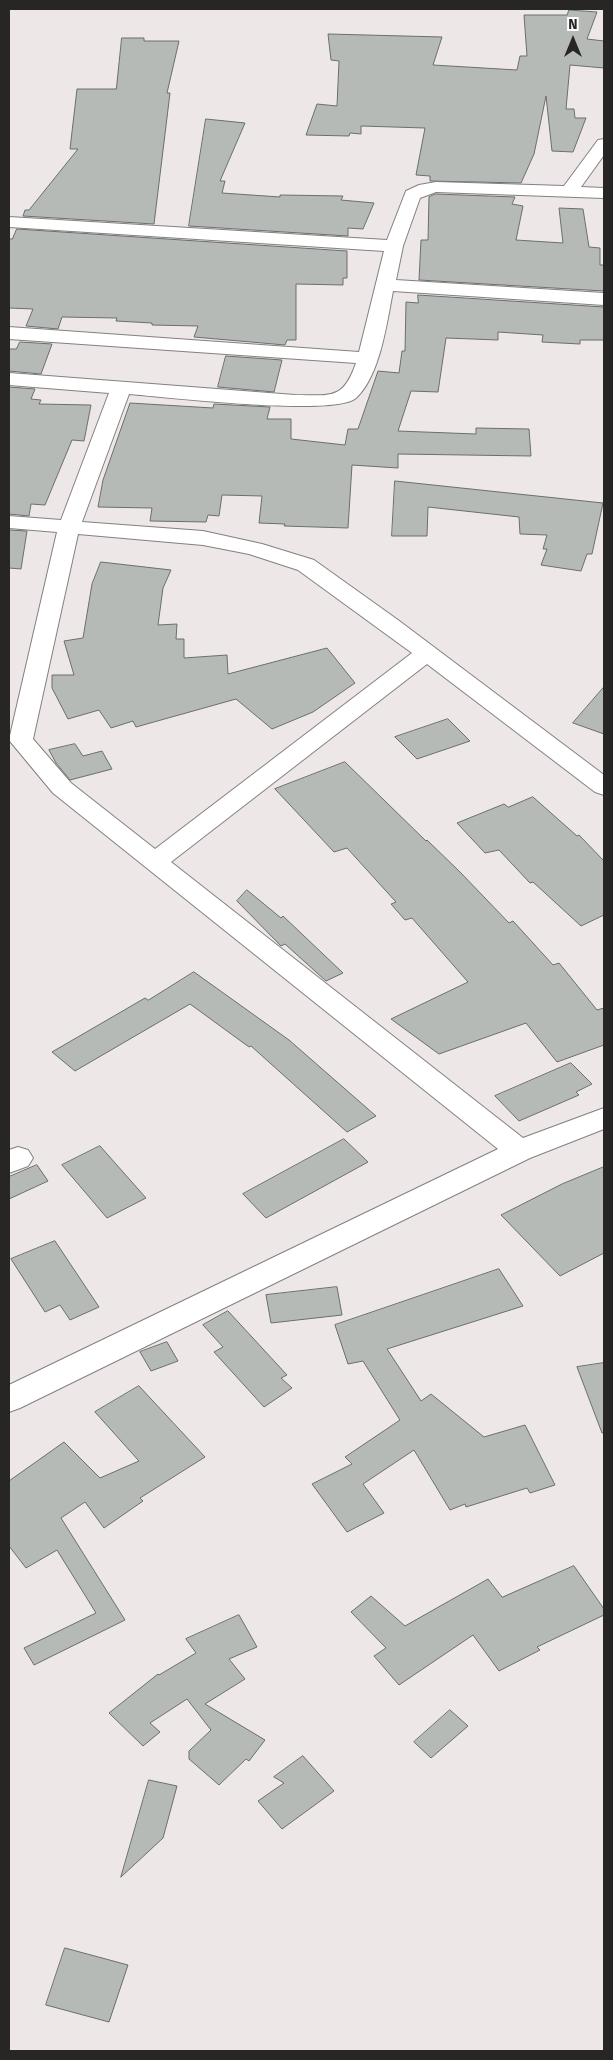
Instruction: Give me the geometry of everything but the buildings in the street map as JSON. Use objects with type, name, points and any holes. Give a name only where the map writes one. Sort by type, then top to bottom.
[{"type":"street","points":[[569,191],[604,144]]},
{"type":"street","points":[[9,379],[295,401],[322,401],[347,395],[357,385],[366,358],[394,246],[412,195],[425,189],[448,187],[604,193]]},
{"type":"street","points":[[9,222],[394,246]]},
{"type":"street","points":[[386,284],[604,299]]},
{"type":"street","points":[[9,332],[366,358]]},
{"type":"street","points":[[121,388],[69,527],[15,741],[62,788],[520,1151]]},
{"type":"street","points":[[9,522],[203,538],[254,549],[306,565],[427,653],[604,787]]},
{"type":"street","points":[[154,862],[427,653]]},
{"type":"street","points":[[9,1399],[520,1151],[604,1118]]}]
